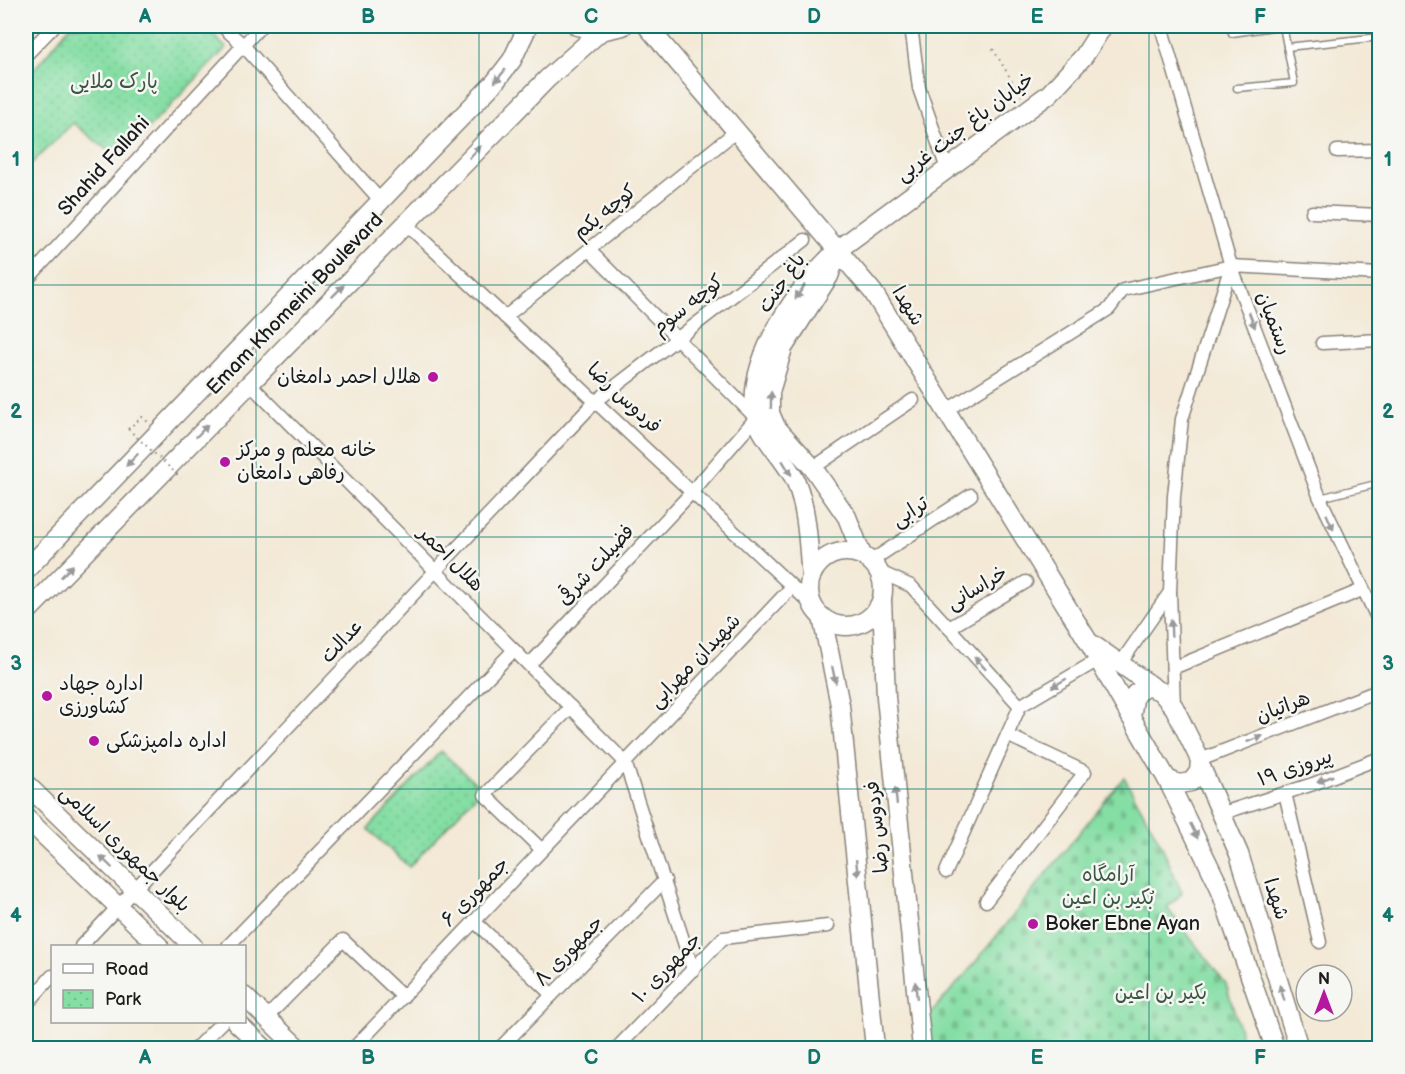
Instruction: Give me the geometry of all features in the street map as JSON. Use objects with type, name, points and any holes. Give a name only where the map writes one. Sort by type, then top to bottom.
[{"type":"street","points":[[26,55],[54,26]]},
{"type":"street","points":[[222,26],[242,44],[381,200]]},
{"type":"street","name":"Shahid Fallahi","points":[[26,281],[261,26]]},
{"type":"street","name":"Emam Khomeini Boulevard","points":[[29,560],[505,71],[528,26]]},
{"type":"street","points":[[578,26],[601,31],[623,26]]},
{"type":"street","name":"شهدا","points":[[647,26],[839,249],[873,292],[1088,641],[1167,779]]},
{"type":"street","points":[[911,26],[919,88],[947,169]]},
{"type":"street","name":"خیابان باغ جنت غربی","points":[[839,249],[1049,94],[1084,56],[1102,26]]},
{"type":"street","name":"رستمیان","points":[[1161,26],[1231,266],[1320,498],[1380,624]]},
{"type":"street","name":"Emam Khomeini Boulevard","points":[[26,613],[547,78],[601,31]]},
{"type":"street","name":"کوچه یکم","points":[[505,317],[729,138]]},
{"type":"street","points":[[1337,151],[1380,150]]},
{"type":"street","points":[[1312,212],[1380,215]]},
{"type":"street","name":"فردوس رضا","points":[[405,224],[818,612],[840,705],[875,1048]]},
{"type":"street","name":"کوچه سوم","points":[[595,402],[805,240]]},
{"type":"street","name":"باغ جنت","points":[[756,418],[755,397],[759,374],[770,340],[816,269],[839,249]]},
{"type":"street","name":"باغ جنت","points":[[839,249],[829,276],[783,348],[770,392],[770,413],[776,426],[813,468],[847,517],[871,563]]},
{"type":"street","points":[[589,250],[756,418],[796,482],[806,521],[811,578],[809,592],[818,612],[835,624],[849,626],[863,622],[875,613],[882,600],[884,586],[871,563]]},
{"type":"street","points":[[947,410],[1109,309],[1123,290],[1231,266],[1380,274]]},
{"type":"street","points":[[1174,707],[1170,592],[1174,496],[1182,419],[1231,266]]},
{"type":"street","points":[[1322,343],[1380,340]]},
{"type":"street","name":"هلال احمر","points":[[249,383],[626,762]]},
{"type":"street","points":[[813,468],[913,400]]},
{"type":"street","name":"عدالت","points":[[82,945],[595,402]]},
{"type":"street","name":"فضیلت شرقی","points":[[529,665],[692,492],[756,418]]},
{"type":"street","name":"ترابی","points":[[871,563],[970,495]]},
{"type":"street","points":[[811,578],[817,566],[826,558],[850,552],[911,586],[1020,706]]},
{"type":"street","name":"خراسانی","points":[[949,628],[1026,582]]},
{"type":"street","name":"شهیدان مهرابی","points":[[626,762],[792,587]]},
{"type":"street","points":[[1173,668],[1362,590]]},
{"type":"street","points":[[1120,664],[1170,592]]},
{"type":"street","name":"فردوس رضا","points":[[882,600],[886,697],[922,1048]]},
{"type":"street","name":"شهدا","points":[[1088,641],[1152,686],[1174,707],[1223,813],[1239,854],[1299,1048]]},
{"type":"street","points":[[229,945],[514,650]]},
{"type":"street","points":[[946,872],[1020,706],[1098,660]]},
{"type":"street","points":[[1131,717],[1135,694],[1143,688],[1152,686]]},
{"type":"street","name":"هراتیان","points":[[1200,763],[1380,690]]},
{"type":"street","points":[[542,850],[485,795],[571,707]]},
{"type":"street","points":[[986,902],[1085,772],[1007,735]]},
{"type":"street","name":"پیروزی ۱۹","points":[[1223,813],[1380,758]]},
{"type":"street","points":[[626,762],[693,970]]},
{"type":"street","name":"جمهوری ۶","points":[[354,1048],[626,762]]},
{"type":"street","points":[[1167,779],[1185,784],[1196,778],[1200,763]]},
{"type":"street","points":[[1167,779],[1219,886],[1275,1048]]},
{"type":"street","name":"بلوار جمهوری اسلامی","points":[[26,784],[192,945]]},
{"type":"street","points":[[1285,793],[1320,942]]},
{"type":"street","points":[[26,818],[158,945]]},
{"type":"street","name":"جمهوری ۸","points":[[500,1048],[665,880]]},
{"type":"street","points":[[474,921],[552,995]]},
{"type":"street","name":"جمهوری ۱۰","points":[[617,1048],[723,938],[828,926]]},
{"type":"street","points":[[266,1018],[343,940],[403,997]]},
{"type":"street","points":[[26,1005],[51,977]]},
{"type":"street","points":[[246,998],[298,1048]]},
{"type":"street","points":[[196,1048],[221,1023]]},
{"type":"street","points":[[237,1023],[264,1048]]},
{"type":"lane","points":[[1232,33],[1281,26],[1294,83],[1237,88]]},
{"type":"lane","points":[[1287,47],[1380,37]]},
{"type":"lane","points":[[1320,498],[1380,483]]},
{"type":"path","points":[[993,50],[1029,109]]},
{"type":"path","points":[[142,417],[128,429],[181,478]]},
{"type":"green space","name":"پارک ملایی","points":[[70,26],[204,26],[226,48],[141,136],[116,157],[73,123],[26,169],[26,79]]},
{"type":"green space","points":[[441,751],[482,789],[409,867],[368,829]]},
{"type":"green space","points":[[1124,777],[1161,844],[1182,893],[1167,908],[1226,984],[1245,1048],[927,1048],[922,1023],[970,969]]},
{"type":"place","name":"هلال احمر دامغان","points":[[433,377]]},
{"type":"place","name":"خانه معلم و مرکز رفاهی دامغان","points":[[225,462]]},
{"type":"place","name":"اداره جهاد کشاورزی","points":[[47,696]]},
{"type":"place","name":"اداره دامپزشکی","points":[[94,741]]},
{"type":"place","name":"Boker Ebne Ayan","points":[[1033,924]]},
{"type":"park label","name":"آرامگاه بُکیر بن اعین","points":[[1108,886]]},
{"type":"park label","name":"بکیر بن اعین","points":[[1161,993]]}]
